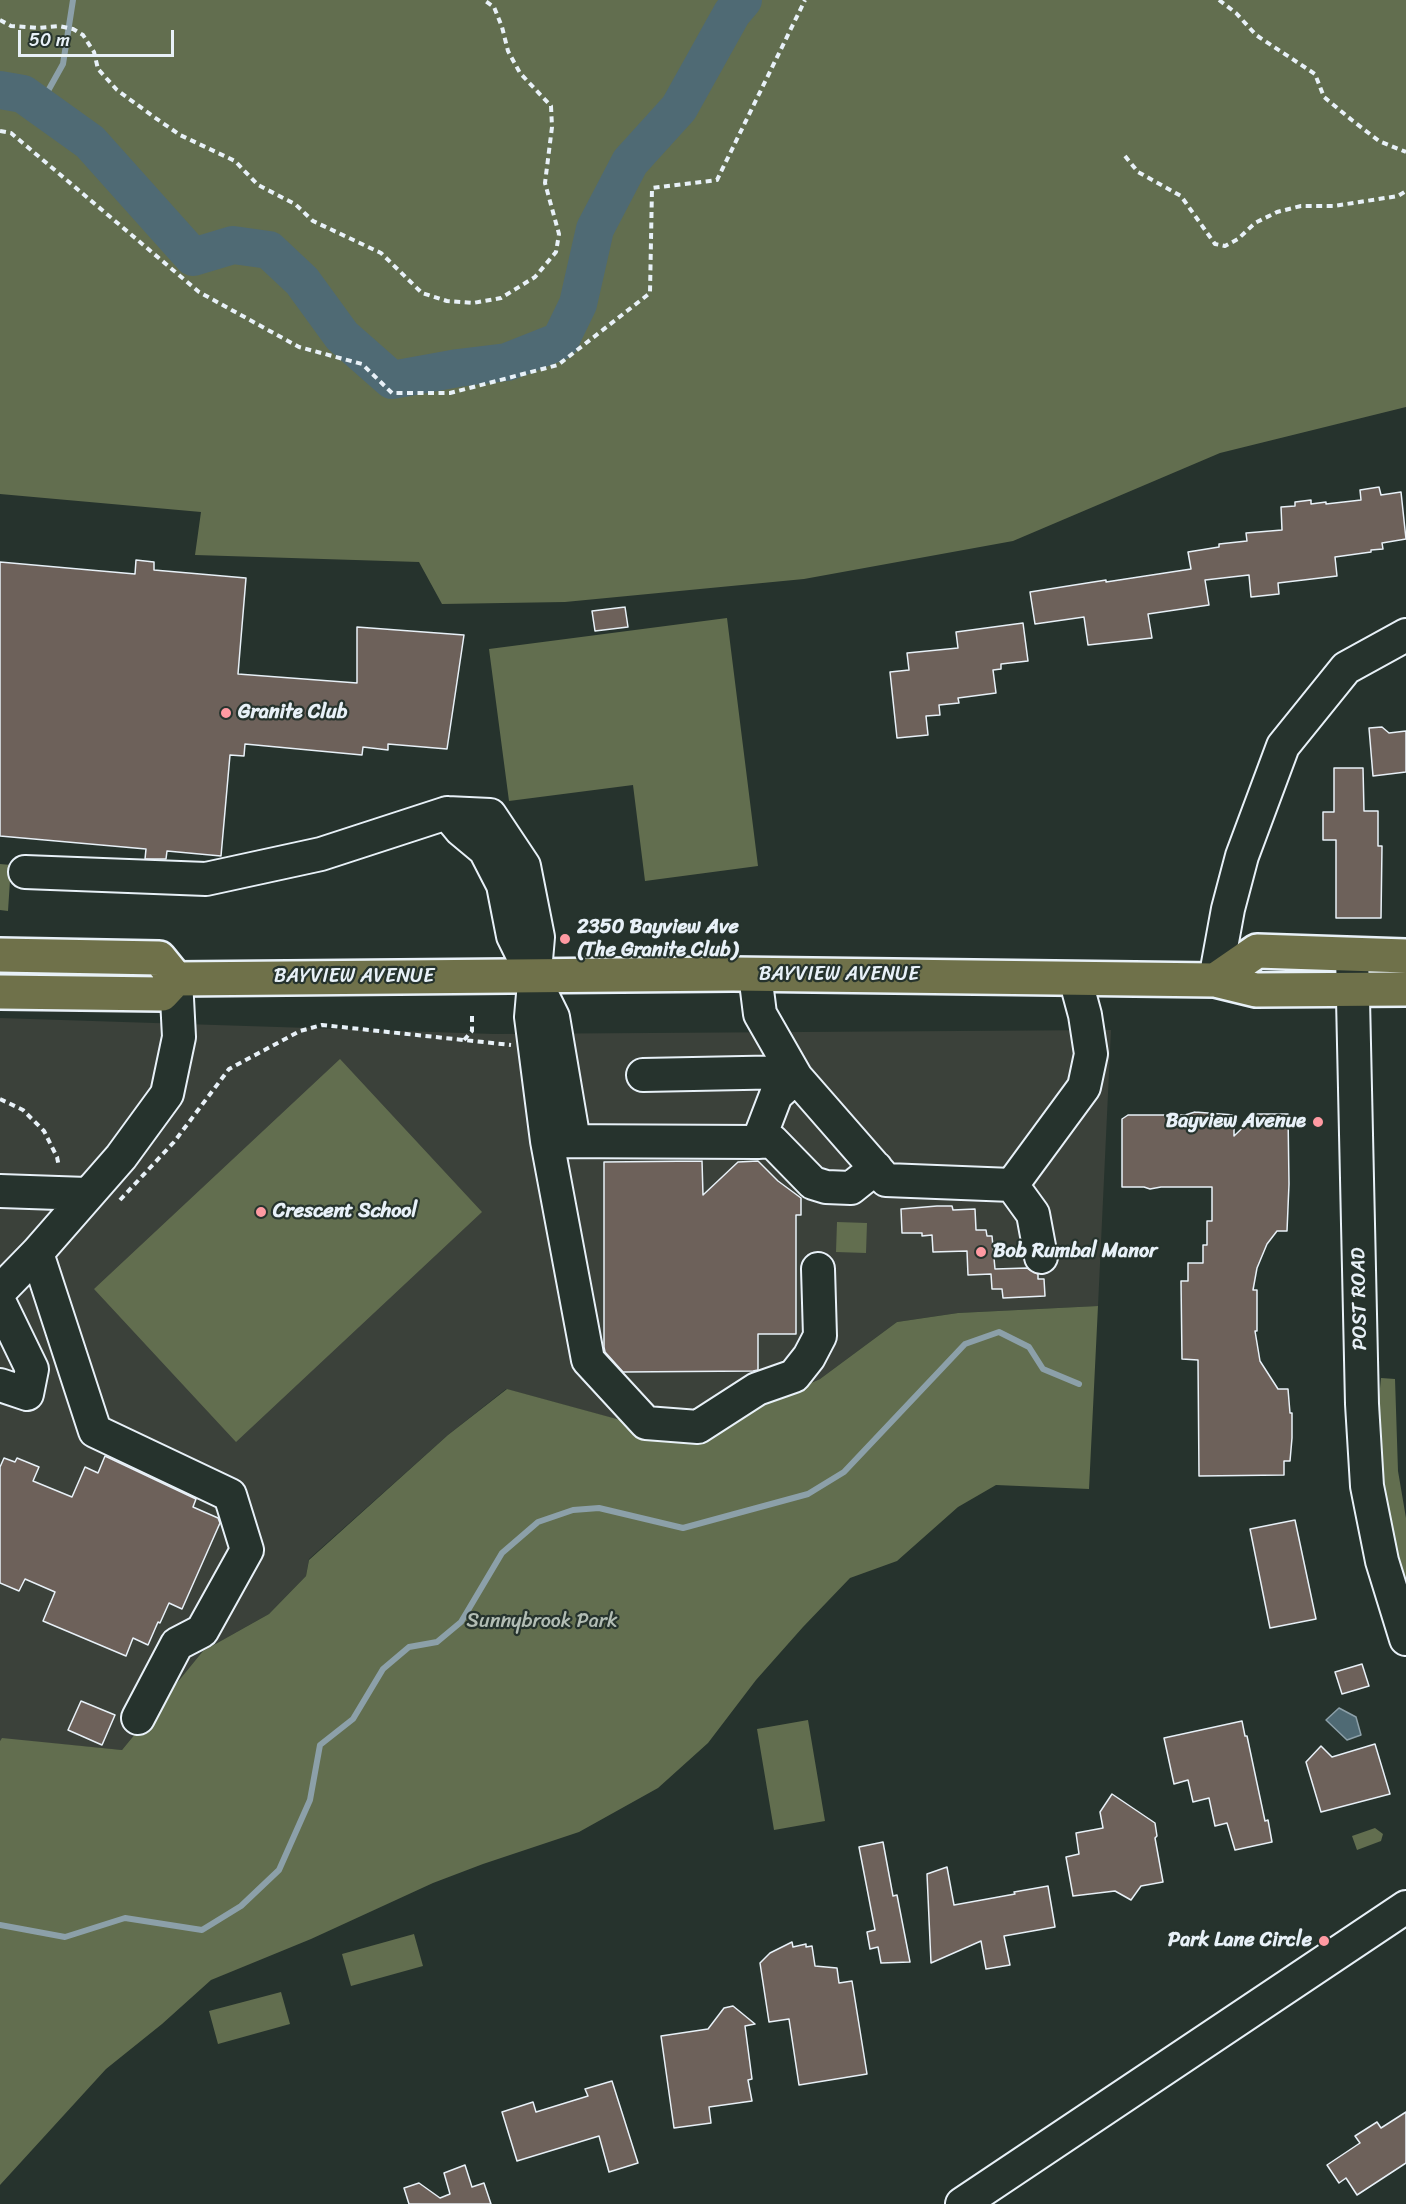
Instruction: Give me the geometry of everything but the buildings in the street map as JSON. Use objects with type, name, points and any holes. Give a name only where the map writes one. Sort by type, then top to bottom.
[{"type":"main road","points":[[1215,980],[1257,951],[1406,956]]},
{"type":"main road","points":[[0,955],[159,958],[176,978],[162,994],[0,992]]},
{"type":"main road","name":"BAYVIEW AVENUE","points":[[176,978],[755,974],[1215,980],[1256,990],[1406,989]]},
{"type":"street","points":[[1215,980],[1228,909],[1242,856],[1283,746],[1346,668],[1406,635]]},
{"type":"street","points":[[25,872],[206,879],[321,854],[447,813],[490,815],[524,866],[538,937],[531,1017],[535,1048],[561,1141]]},
{"type":"street","name":"POST ROAD","points":[[1352,954],[1362,1404],[1367,1486],[1383,1562],[1406,1639]]},
{"type":"street","points":[[755,974],[760,1014],[795,1074],[886,1180],[1012,1185]]},
{"type":"street","points":[[534,976],[553,1017],[561,1141],[588,1360],[646,1423],[698,1427],[757,1389],[794,1376],[809,1357],[820,1336],[818,1269]]},
{"type":"street","points":[[0,1291],[37,1253],[76,1194],[121,1157],[167,1094],[179,1038],[176,978]]},
{"type":"street","points":[[1012,1185],[1084,1087],[1091,1054],[1085,1015],[1075,978]]},
{"type":"street","points":[[644,1075],[795,1074]]},
{"type":"street","points":[[758,1142],[776,1095],[795,1074]]},
{"type":"street","points":[[561,1141],[758,1142],[772,1140],[813,1183],[826,1186],[851,1188],[876,1168]]},
{"type":"street","points":[[1012,1185],[1033,1214],[1041,1257]]},
{"type":"street","points":[[2,1192],[76,1194]]},
{"type":"street","points":[[37,1253],[95,1431],[230,1495],[246,1550],[202,1631],[177,1644],[138,1718]]},
{"type":"street","points":[[0,1303],[32,1369],[27,1394],[0,1385]]},
{"type":"street","points":[[962,2204],[1406,1907]]},
{"type":"path","points":[[0,20],[11,26],[39,28],[59,26],[73,29],[84,35],[94,52],[98,69],[117,90],[180,135],[235,161],[258,185],[295,204],[313,221],[381,253],[422,293],[447,301],[473,303],[501,298],[535,277],[556,252],[559,234],[545,183],[552,127],[551,106],[520,73],[508,51],[494,7],[484,0]]},
{"type":"path","points":[[0,131],[11,133],[199,292],[299,347],[362,364],[392,393],[450,393],[558,365],[650,293],[652,188],[717,180],[805,0]]},
{"type":"path","points":[[1219,0],[1236,13],[1256,35],[1315,74],[1324,97],[1353,122],[1379,141],[1406,152]]},
{"type":"path","points":[[1125,156],[1138,172],[1181,196],[1215,244],[1225,246],[1238,239],[1255,223],[1277,212],[1301,206],[1334,206],[1398,196],[1406,191]]},
{"type":"path","points":[[464,1040],[472,1031],[472,1013]]},
{"type":"path","points":[[118,1203],[174,1142],[229,1069],[300,1031],[322,1025],[535,1048]]},
{"type":"path","points":[[0,1099],[23,1110],[44,1131],[76,1194]]},
{"type":"shaded area","name":"Crescent School","points":[[0,1018],[494,1034],[1111,1030],[1098,1306],[958,1313],[897,1322],[820,1379],[746,1412],[656,1430],[506,1389],[448,1435],[309,1559],[306,1576],[269,1614],[203,1651],[122,1750],[2,1739],[0,1741]]},
{"type":"green space","points":[[0,0],[1406,0],[1406,407],[1220,453],[1013,541],[804,579],[565,602],[442,604],[419,562],[195,555],[201,512],[0,494]]},
{"type":"green space","points":[[727,618],[758,866],[645,881],[633,785],[509,801],[489,649]]},
{"type":"green space","points":[[0,864],[11,865],[8,911],[0,910]]},
{"type":"green space","points":[[340,1059],[482,1212],[236,1442],[94,1289]]},
{"type":"green space","points":[[837,1222],[867,1223],[866,1253],[836,1252]]},
{"type":"green space","name":"Sunnybrook Park","points":[[1098,1306],[1089,1489],[996,1485],[958,1507],[897,1561],[850,1578],[756,1680],[708,1743],[658,1788],[579,1832],[433,1883],[311,1939],[211,1980],[162,2024],[106,2069],[0,2185],[0,1741],[2,1738],[122,1750],[203,1651],[269,1614],[306,1576],[309,1560],[448,1435],[507,1389],[657,1430],[746,1412],[820,1379],[897,1322],[958,1313]]},
{"type":"green space","points":[[1381,1378],[1395,1379],[1398,1471],[1406,1518],[1406,1592],[1388,1531],[1375,1439]]},
{"type":"green space","points":[[808,1720],[825,1821],[774,1830],[757,1729]]},
{"type":"green space","points":[[1375,1828],[1383,1834],[1381,1841],[1357,1850],[1352,1836]]},
{"type":"green space","points":[[414,1934],[423,1966],[351,1986],[342,1954]]},
{"type":"green space","points":[[281,1992],[290,2024],[218,2044],[209,2011]]},
{"type":"water","points":[[1339,1708],[1356,1717],[1361,1735],[1347,1740],[1326,1720]]},
{"type":"waterway","points":[[39,107],[63,64],[73,0]]},
{"type":"waterway","points":[[0,90],[23,94],[90,142],[193,257],[233,245],[269,250],[302,281],[342,336],[392,380],[507,362],[560,341],[578,304],[595,229],[630,162],[679,108],[732,13],[743,0]]},
{"type":"waterway","points":[[0,1925],[65,1937],[125,1918],[202,1930],[241,1906],[279,1870],[310,1800],[320,1745],[353,1719],[383,1669],[409,1647],[437,1642],[461,1622],[502,1553],[538,1522],[573,1510],[599,1508],[683,1528],[808,1494],[844,1472],[965,1344],[999,1332],[1029,1347],[1043,1369],[1079,1384]]},
{"type":"place","name":"Granite Club","points":[[226,713]]},
{"type":"place","name":"2350 Bayview Ave (The Granite Club)","points":[[565,939]]},
{"type":"place","name":"Bayview Avenue","points":[[1318,1122]]},
{"type":"place","name":"Crescent School","points":[[261,1212]]},
{"type":"place","name":"Bob Rumbal Manor","points":[[981,1252]]},
{"type":"place","name":"Park Lane Circle","points":[[1324,1941]]}]
